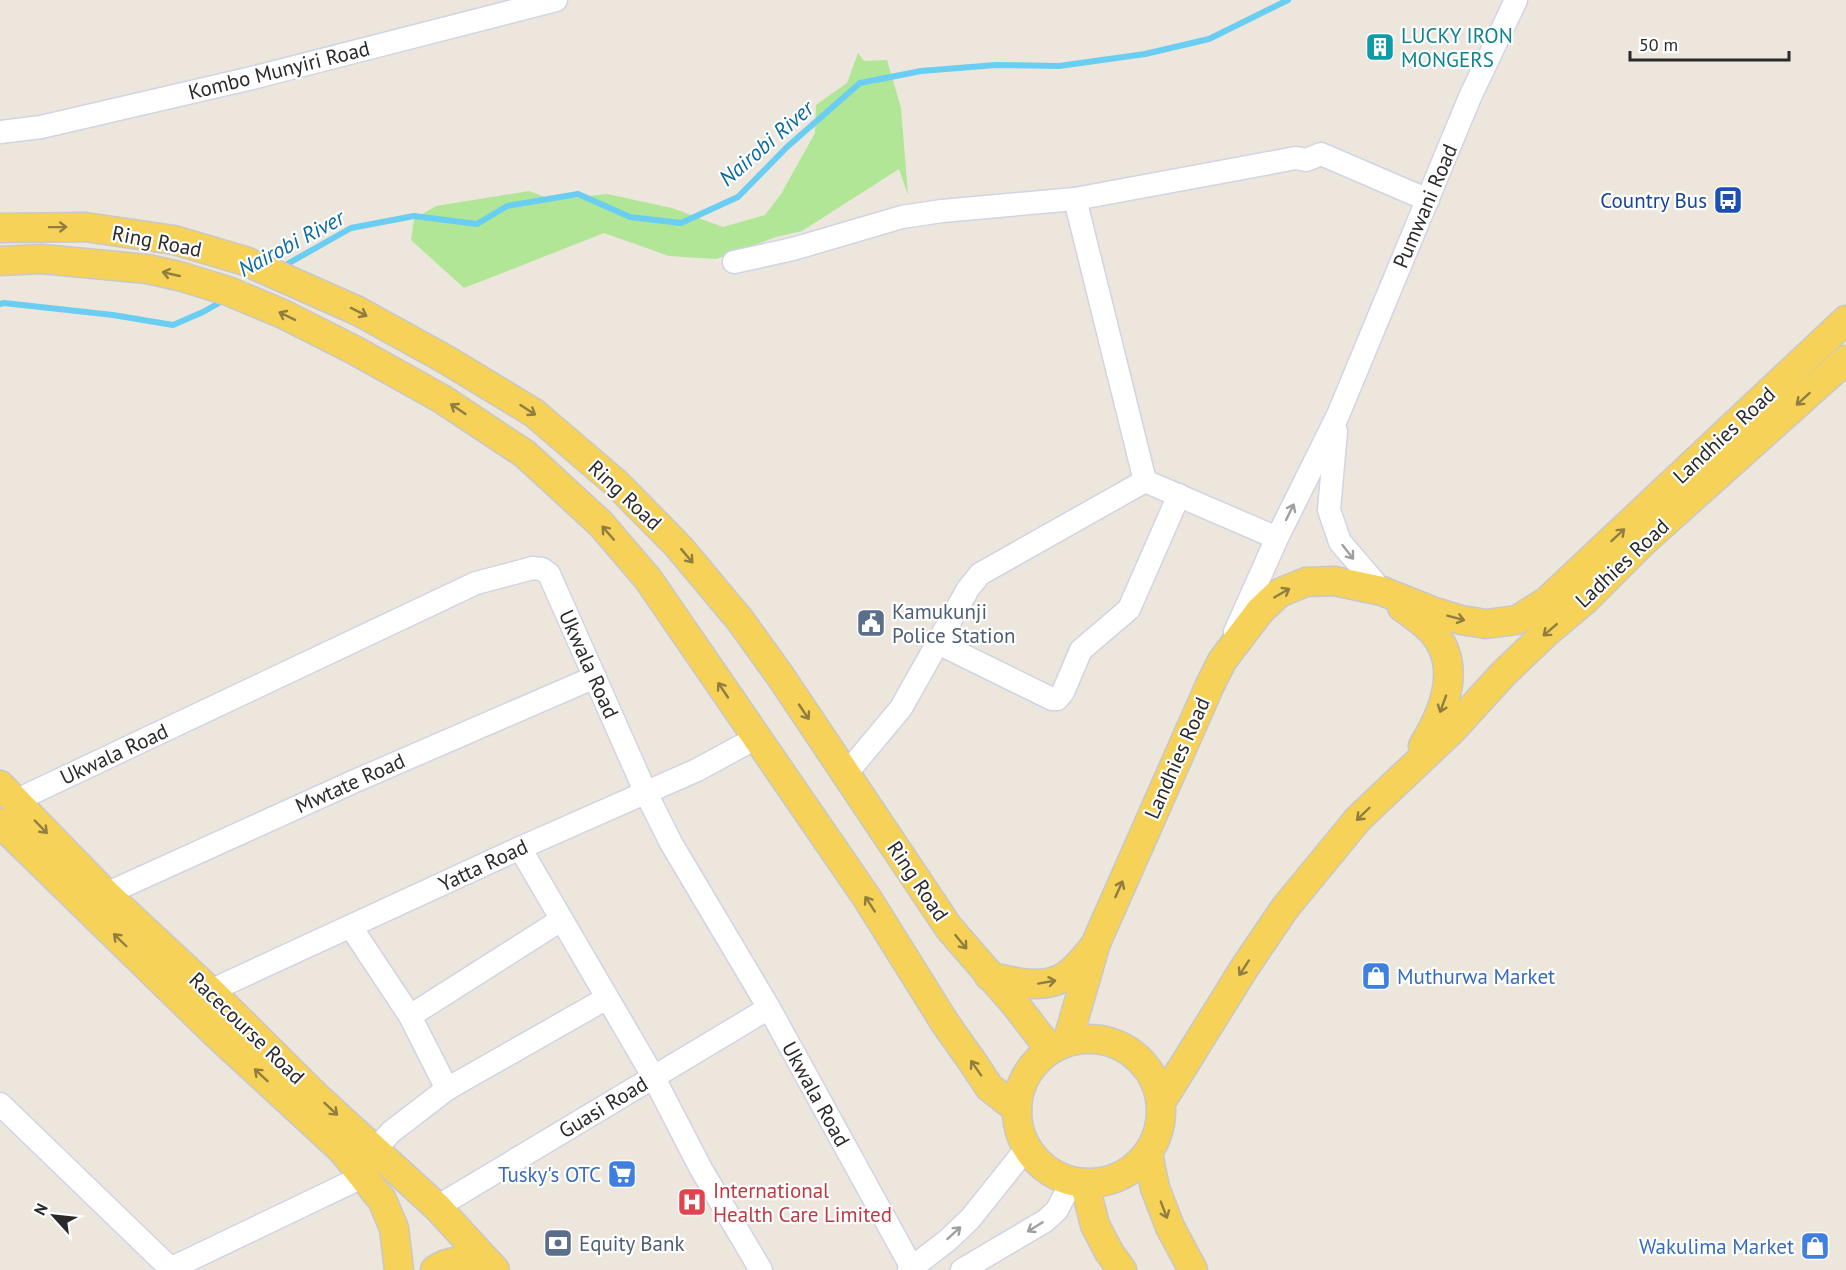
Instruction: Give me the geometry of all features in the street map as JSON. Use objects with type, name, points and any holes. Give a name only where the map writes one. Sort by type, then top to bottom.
[{"type":"main road","name":"Ring Road","points":[[0,228],[85,227],[174,240],[245,261],[368,316],[534,413],[617,484],[679,547],[740,620],[950,928],[1015,1004],[1059,1044]]},
{"type":"main road","name":"Ring Road","points":[[0,261],[42,259],[147,269],[179,276],[238,295],[283,314],[433,393],[525,454],[601,524],[648,579],[867,898],[945,1023],[989,1087],[1017,1108]]},
{"type":"main road","name":"Landhies Road","points":[[1059,1044],[1096,943],[1205,696],[1222,661],[1260,610],[1279,593],[1306,582],[1334,581],[1382,591],[1461,620],[1486,624],[1517,620],[1547,601],[1569,581],[1846,320]]},
{"type":"main road","name":"Ladhies Road","points":[[1406,774],[1546,633],[1585,600],[1643,542],[1846,360]]},
{"type":"main road","name":"Landhies Road","points":[[1382,591],[1433,632],[1443,649],[1448,664],[1449,689],[1435,726],[1406,774]]},
{"type":"main road","points":[[1161,1102],[1245,967],[1285,908],[1358,819],[1406,774]]},
{"type":"main road","name":"Racecourse Road","points":[[5,803],[210,991],[274,1056],[437,1207],[492,1267]]},
{"type":"main road","name":"Racecourse Road","points":[[5,803],[213,1030],[342,1150],[364,1176],[382,1200],[394,1228],[399,1270]]},
{"type":"main road","points":[[989,976],[1030,984],[1052,982],[1066,976],[1096,943]]},
{"type":"main road","points":[[1094,1039],[1119,1045],[1139,1059],[1154,1078],[1161,1102],[1159,1127],[1148,1154],[1131,1172],[1109,1182],[1078,1184],[1053,1176],[1037,1164],[1026,1149],[1018,1129],[1017,1108],[1022,1086],[1034,1065],[1059,1044],[1094,1039]]},
{"type":"main road","points":[[1148,1154],[1155,1188],[1170,1227],[1193,1270]]},
{"type":"main road","points":[[1078,1184],[1095,1225],[1109,1252],[1122,1270]]},
{"type":"main road","points":[[435,1270],[442,1265],[461,1260],[492,1267]]},
{"type":"street","name":"Kombo Munyiri Road","points":[[0,132],[41,127],[252,78],[556,0]]},
{"type":"street","name":"Pumwani Road","points":[[1338,415],[1470,98],[1516,0]]},
{"type":"street","points":[[734,262],[793,249],[902,217],[1075,199],[1296,158],[1306,160],[1321,154],[1428,200]]},
{"type":"street","points":[[1075,199],[1145,481]]},
{"type":"street","points":[[1222,661],[1277,538],[1338,415]]},
{"type":"street","points":[[1338,415],[1329,510],[1340,542],[1382,591]]},
{"type":"street","points":[[1145,481],[1277,538]]},
{"type":"street","points":[[846,774],[901,708],[968,589],[980,574],[1145,481]]},
{"type":"street","points":[[938,643],[1052,699],[1057,699],[1063,692],[1081,650],[1129,609],[1179,495]]},
{"type":"street","name":"Ukwala Road","points":[[5,803],[476,583],[533,568],[542,569],[549,574],[645,791],[671,843],[769,1008],[910,1269]]},
{"type":"street","name":"Mwtate Road","points":[[106,894],[355,781],[595,677]]},
{"type":"street","name":"Yatta Road","points":[[210,991],[645,791],[697,770],[756,738]]},
{"type":"street","points":[[520,848],[653,1076],[701,1168],[761,1270]]},
{"type":"street","points":[[410,1016],[561,920]]},
{"type":"street","points":[[351,927],[410,1016],[447,1089]]},
{"type":"street","points":[[375,1150],[391,1132],[447,1089],[607,998]]},
{"type":"street","name":"Guasi Road","points":[[437,1207],[769,1008]]},
{"type":"street","points":[[0,1104],[170,1269],[364,1176]]},
{"type":"street","points":[[910,1269],[970,1219],[1026,1149]]},
{"type":"street","points":[[962,1270],[1045,1221],[1078,1184]]},
{"type":"green space","points":[[858,53],[864,61],[887,60],[901,108],[908,195],[899,169],[802,231],[776,237],[716,259],[669,256],[604,233],[464,288],[411,240],[414,219],[436,206],[529,191],[553,200],[607,194],[672,208],[723,227],[765,215],[781,194],[815,133],[816,105],[847,83]]},
{"type":"waterway","name":"Nairobi River","points":[[282,267],[351,228],[414,216],[477,224],[507,206],[578,194],[630,217],[681,223],[738,197],[787,147],[860,83],[921,71],[996,65],[1059,66],[1145,54],[1209,39],[1288,0]]},
{"type":"waterway","name":"Nairobi River","points":[[0,304],[113,315],[173,325],[226,299]]},
{"type":"place","name":"LUCKY IRON MONGERS","points":[[1380,47]]},
{"type":"place","name":"Country Bus","points":[[1728,200]]},
{"type":"place","name":"Kamukunji Police Station","points":[[871,623]]},
{"type":"place","name":"Muthurwa Market","points":[[1376,976]]},
{"type":"place","name":"Tusky's OTC","points":[[622,1174]]},
{"type":"place","name":"International Health Care Limited","points":[[692,1202]]},
{"type":"place","name":"Equity Bank","points":[[558,1243]]},
{"type":"place","name":"Wakulima Market","points":[[1815,1246]]}]
